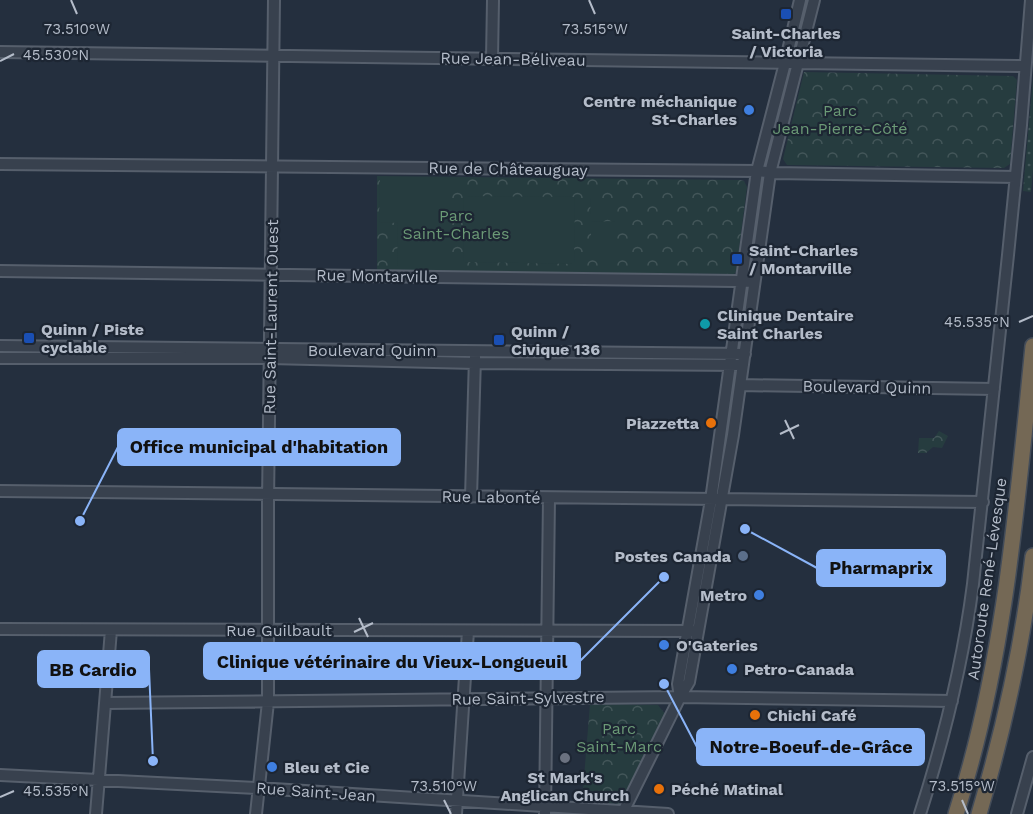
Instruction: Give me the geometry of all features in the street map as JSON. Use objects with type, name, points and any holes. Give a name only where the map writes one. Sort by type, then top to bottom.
[{"type":"highway","name":"Autoroute René-Lévesque","points":[[956,814],[980,727],[1003,615],[1015,527],[1033,346]]},
{"type":"highway","points":[[979,814],[1011,691],[1025,618],[1033,556]]},
{"type":"street","name":"Rue Saint-Laurent Ouest","points":[[255,814],[268,702],[274,0]]},
{"type":"street","points":[[492,59],[493,0]]},
{"type":"street","points":[[623,813],[689,682],[716,500],[731,360],[757,171],[800,0]]},
{"type":"street","points":[[716,500],[740,385],[770,173],[814,0]]},
{"type":"street","points":[[920,814],[951,701],[970,607],[1016,177],[1030,0]]},
{"type":"street","name":"Rue Jean-Béliveau","points":[[0,52],[1025,66]]},
{"type":"street","name":"Rue de Châteauguay","points":[[0,164],[757,171],[1016,177]]},
{"type":"street","name":"Rue Montarville","points":[[0,272],[754,282]]},
{"type":"street","name":"Boulevard Quinn","points":[[0,346],[270,354],[744,360]]},
{"type":"street","name":"Boulevard Quinn","points":[[0,358],[270,354]]},
{"type":"street","points":[[471,497],[475,357]]},
{"type":"street","name":"Boulevard Quinn","points":[[740,385],[994,389]]},
{"type":"street","name":"Rue Labonté","points":[[0,491],[983,502]]},
{"type":"street","points":[[545,810],[549,498]]},
{"type":"street","name":"Rue Guilbault","points":[[0,629],[696,631]]},
{"type":"street","points":[[96,814],[111,630]]},
{"type":"street","points":[[456,814],[468,631]]},
{"type":"street","name":"Rue Saint-Sylvestre","points":[[105,704],[680,696],[951,701]]},
{"type":"street","points":[[1017,814],[1033,757]]},
{"type":"street","name":"Rue Saint-Jean","points":[[0,775],[258,788],[457,801],[545,810],[668,814]]},
{"type":"green space","name":"Parc Jean-Pierre-Côté","points":[[804,72],[1013,76],[1017,80],[1010,164],[1004,168],[787,165],[783,159]]},
{"type":"green space","points":[[1033,78],[1033,170],[1031,192],[1023,191]]},
{"type":"green space","name":"Parc Saint-Charles","points":[[377,176],[744,181],[747,187],[736,272],[734,274],[377,271]]},
{"type":"green space","points":[[380,179],[452,179],[452,267],[397,267],[398,223],[379,222]]},
{"type":"green space","points":[[464,196],[575,197],[574,264],[463,262]]},
{"type":"green space","points":[[591,198],[614,198],[614,214],[590,214]]},
{"type":"green space","points":[[615,221],[615,255],[591,255],[591,222]]},
{"type":"green space","points":[[939,431],[948,436],[942,448],[933,447],[926,453],[918,453],[919,438],[934,438]]},
{"type":"green space","name":"Parc Saint-Marc","points":[[590,704],[658,705],[665,714],[621,804],[582,802]]},
{"type":"place","name":"Saint-Charles / Victoria","points":[[786,14]]},
{"type":"place","name":"Centre méchanique St-Charles","points":[[749,110]]},
{"type":"place","name":"Saint-Charles / Montarville","points":[[737,259]]},
{"type":"place","name":"Clinique Dentaire Saint Charles","points":[[705,324]]},
{"type":"place","name":"Quinn / Piste cyclable","points":[[29,338]]},
{"type":"place","name":"Quinn / Civique 136","points":[[499,340]]},
{"type":"place","name":"Piazzetta","points":[[711,423]]},
{"type":"place","name":"Office municipal d'habitation","points":[[80,521]]},
{"type":"place","name":"Pharmaprix","points":[[745,529]]},
{"type":"place","name":"Postes Canada","points":[[743,556]]},
{"type":"place","name":"Clinique vétérinaire du Vieux-Longueuil","points":[[664,577]]},
{"type":"place","name":"Metro","points":[[759,595]]},
{"type":"place","name":"O'Gateries","points":[[664,645]]},
{"type":"place","name":"Petro-Canada","points":[[732,669]]},
{"type":"place","name":"Notre-Boeuf-de-Grâce","points":[[664,684]]},
{"type":"place","name":"Chichi Café","points":[[755,715]]},
{"type":"place","name":"St Mark's Anglican Church","points":[[565,758]]},
{"type":"place","name":"BB Cardio","points":[[153,761]]},
{"type":"place","name":"Bleu et Cie","points":[[272,767]]},
{"type":"place","name":"Péché Matinal","points":[[659,789]]}]
